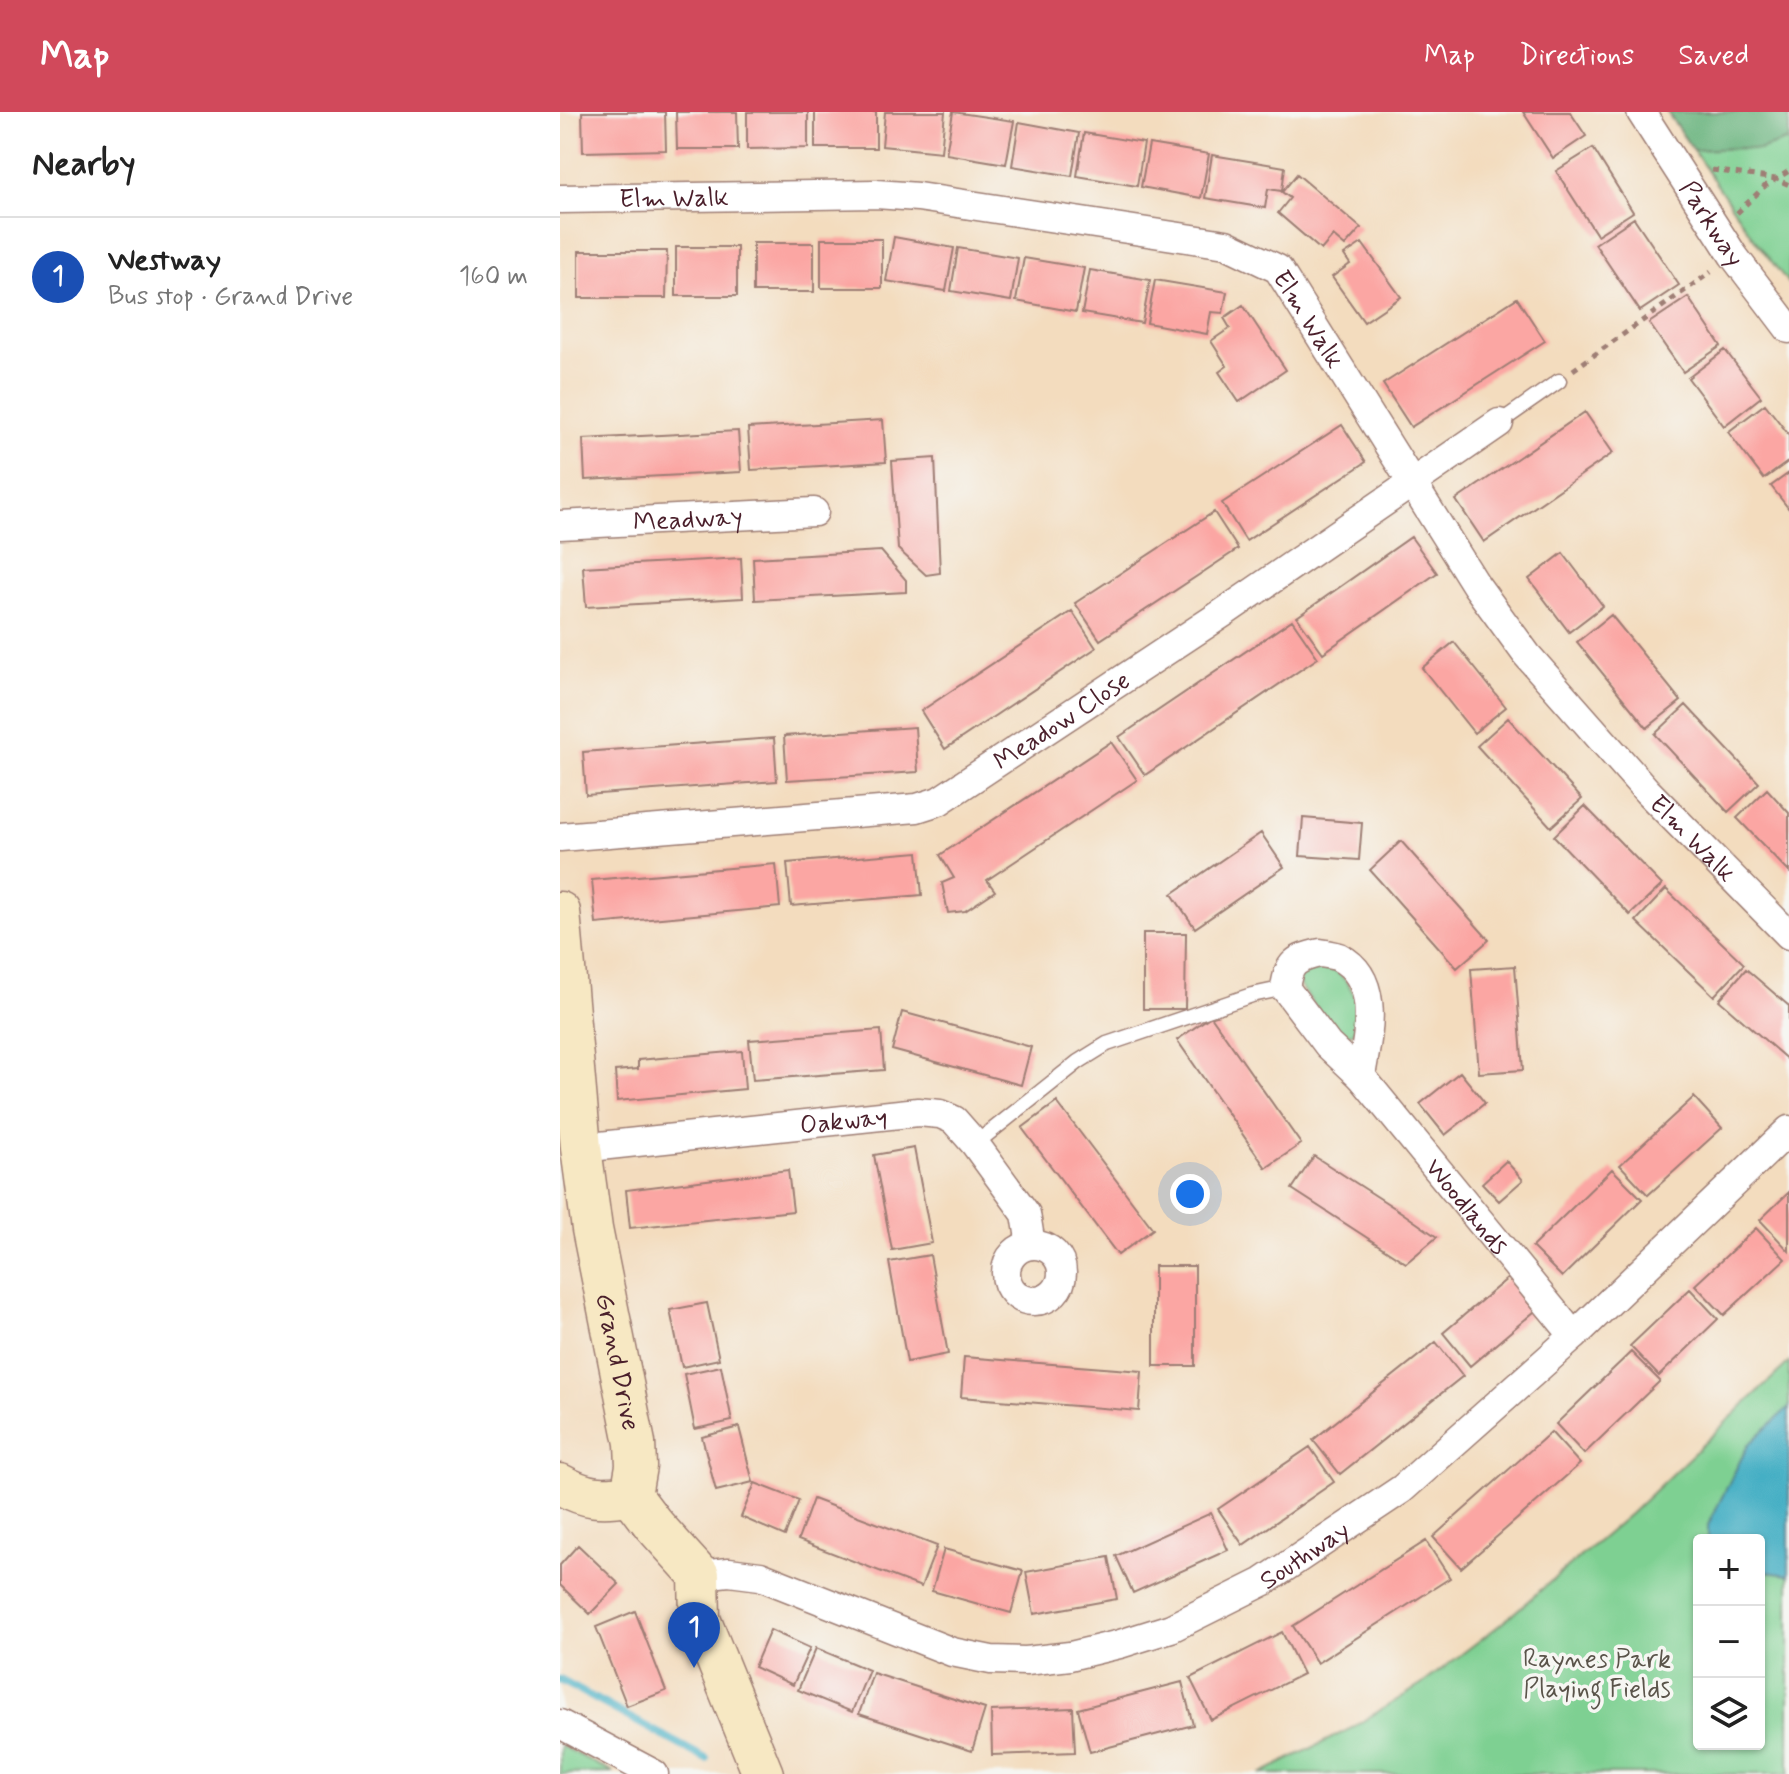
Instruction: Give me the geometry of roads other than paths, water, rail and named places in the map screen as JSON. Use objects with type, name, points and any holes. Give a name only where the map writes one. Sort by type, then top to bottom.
[{"type":"main road","name":"Grand Drive","points":[[560,912],[562,969],[592,1229],[635,1443],[636,1466],[631,1495]]},
{"type":"main road","points":[[560,1484],[575,1493],[599,1499],[631,1495],[699,1575],[700,1619],[704,1632],[763,1774]]},
{"type":"street","name":"Parkway","points":[[1641,112],[1727,244],[1789,329]]},
{"type":"street","name":"Elm Walk","points":[[560,199],[876,194],[918,197],[1226,244],[1278,269],[1476,585],[1527,655],[1647,791],[1789,935]]},
{"type":"street","name":"Meadow Close","points":[[560,837],[917,808],[939,801],[1183,640],[1499,423]]},
{"type":"street","name":"Meadway","points":[[560,525],[814,512]]},
{"type":"street","points":[[1285,988],[1288,970],[1301,957],[1320,953],[1339,957],[1357,974],[1368,993],[1370,1018],[1361,1076]]},
{"type":"street","name":"Woodlands","points":[[1285,988],[1328,1045],[1361,1076],[1574,1336]]},
{"type":"street","name":"Oakway","points":[[581,1148],[918,1112],[940,1114],[954,1120],[975,1144],[1026,1214],[1031,1245]]},
{"type":"street","name":"Southway","points":[[699,1575],[729,1572],[760,1576],[952,1652],[991,1660],[1041,1660],[1120,1644],[1171,1628],[1263,1582],[1402,1489],[1574,1336],[1789,1130]]},
{"type":"street","points":[[560,1724],[654,1774]]},
{"type":"lane","points":[[1499,423],[1559,381]]},
{"type":"lane","points":[[975,1144],[1078,1062],[1107,1044],[1252,995],[1285,988]]},
{"type":"water","points":[[1789,1407],[1789,1575],[1765,1572],[1765,1534],[1708,1534],[1708,1525],[1748,1445]]},
{"type":"waterway","points":[[560,1680],[706,1759]]},
{"type":"place","name":"Westway","points":[[694,1668]]},
{"type":"park label","name":"Raynes Park Playing Fields","points":[[1597,1673]]}]
